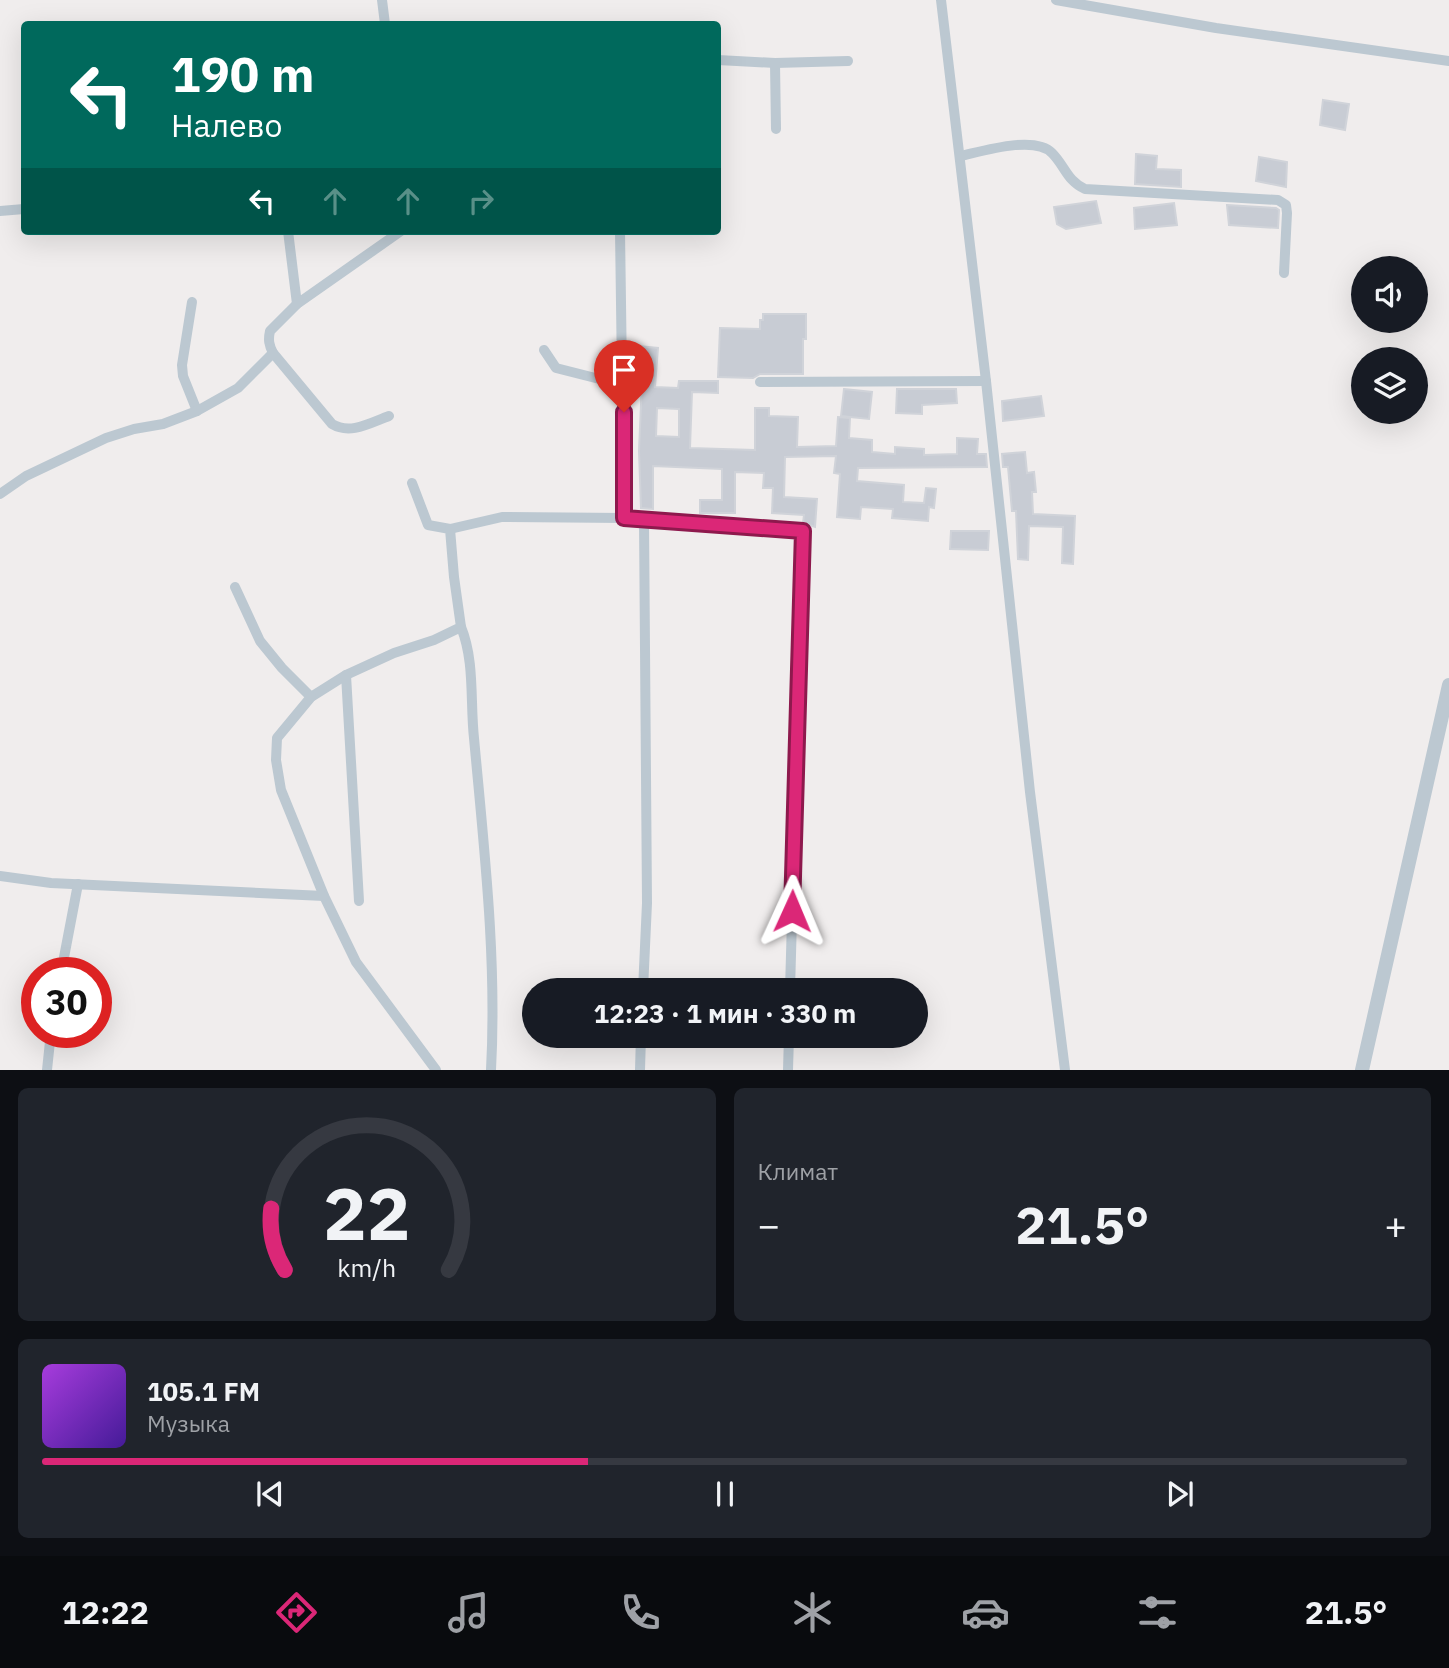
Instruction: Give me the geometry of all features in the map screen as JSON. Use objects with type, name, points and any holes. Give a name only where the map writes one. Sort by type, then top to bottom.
[{"type":"street","points":[[382,0],[385,21]]},
{"type":"street","points":[[941,0],[961,156],[1030,792],[1065,1069]]},
{"type":"street","points":[[1056,0],[1216,28],[1449,61]]},
{"type":"street","points":[[721,60],[775,63],[848,61]]},
{"type":"street","points":[[775,63],[776,129]]},
{"type":"street","points":[[961,156],[1033,144],[1051,150],[1074,184],[1085,189],[1278,200],[1286,205],[1287,213],[1284,273]]},
{"type":"street","points":[[0,211],[21,209]]},
{"type":"street","points":[[288,235],[296,304]]},
{"type":"street","points":[[389,416],[351,429],[332,424],[269,345],[270,331],[296,304],[395,235]]},
{"type":"street","points":[[620,235],[624,518]]},
{"type":"street","points":[[192,302],[182,365],[183,376],[197,411]]},
{"type":"street","points":[[544,350],[555,368],[624,385]]},
{"type":"street","points":[[0,494],[26,476],[106,438],[163,424],[197,411],[238,388],[273,353]]},
{"type":"street","points":[[760,382],[986,381]]},
{"type":"street","points":[[412,483],[428,525],[450,529],[502,517],[624,518],[803,531],[790,978]]},
{"type":"street","points":[[644,521],[647,903],[644,978]]},
{"type":"street","points":[[450,529],[461,627],[468,645],[491,923],[491,1069]]},
{"type":"street","points":[[235,587],[260,641],[282,668],[311,696]]},
{"type":"street","points":[[436,1069],[356,962],[324,896],[277,775],[277,738],[311,696],[346,675],[461,627]]},
{"type":"street","points":[[346,675],[359,901]]},
{"type":"street","points":[[1362,1069],[1449,685]]},
{"type":"street","points":[[0,876],[78,884],[324,896]]},
{"type":"street","points":[[64,957],[78,884]]},
{"type":"street","points":[[47,1069],[49,1048]]},
{"type":"street","points":[[640,1069],[641,1048]]},
{"type":"street","points":[[788,1069],[789,1048]]},
{"type":"building","points":[[1323,100],[1349,104],[1345,130],[1320,125]]},
{"type":"building","points":[[1136,154],[1157,156],[1156,169],[1181,170],[1181,187],[1135,184]]},
{"type":"building","points":[[1259,157],[1287,162],[1286,187],[1256,181]]},
{"type":"building","points":[[1096,201],[1101,223],[1066,229],[1057,224],[1054,207]]},
{"type":"building","points":[[1174,203],[1177,225],[1135,229],[1134,208]]},
{"type":"building","points":[[1227,205],[1276,208],[1279,210],[1278,228],[1229,225]]},
{"type":"building","points":[[763,314],[806,314],[803,374],[760,374],[753,378],[718,377],[720,328],[760,329]]},
{"type":"building","points":[[638,346],[658,348],[655,387],[678,388],[679,381],[718,381],[718,393],[692,392],[690,448],[755,450],[755,408],[769,408],[769,416],[798,417],[797,447],[836,446],[838,417],[850,418],[849,438],[872,440],[872,452],[895,454],[895,447],[924,449],[924,455],[957,454],[957,438],[978,439],[977,454],[986,454],[987,467],[858,468],[857,481],[904,485],[903,502],[924,503],[926,488],[936,489],[934,508],[929,507],[928,521],[892,518],[893,509],[861,507],[860,519],[837,517],[840,474],[834,473],[836,456],[785,457],[784,497],[817,499],[815,527],[803,523],[804,515],[772,513],[773,488],[763,488],[764,473],[735,472],[735,513],[700,513],[700,500],[722,500],[722,469],[653,466],[653,509],[641,508],[639,451],[642,381],[635,381]],"holes":[[[657,408],[679,409],[679,437],[656,436]]]},
{"type":"building","points":[[844,389],[872,392],[869,419],[841,416]]},
{"type":"building","points":[[897,389],[956,389],[957,403],[922,405],[922,414],[896,413]]},
{"type":"building","points":[[1041,396],[1044,416],[1003,421],[1002,401]]},
{"type":"building","points":[[1025,452],[1027,473],[1034,472],[1036,492],[1032,492],[1033,514],[1075,516],[1073,564],[1062,563],[1063,527],[1029,526],[1028,560],[1018,559],[1016,511],[1012,511],[1008,467],[1003,467],[1002,454]]},
{"type":"building","points":[[951,531],[989,531],[988,550],[950,549]]},
{"type":"route","points":[[624,412],[624,518],[803,531],[792,911]]}]
